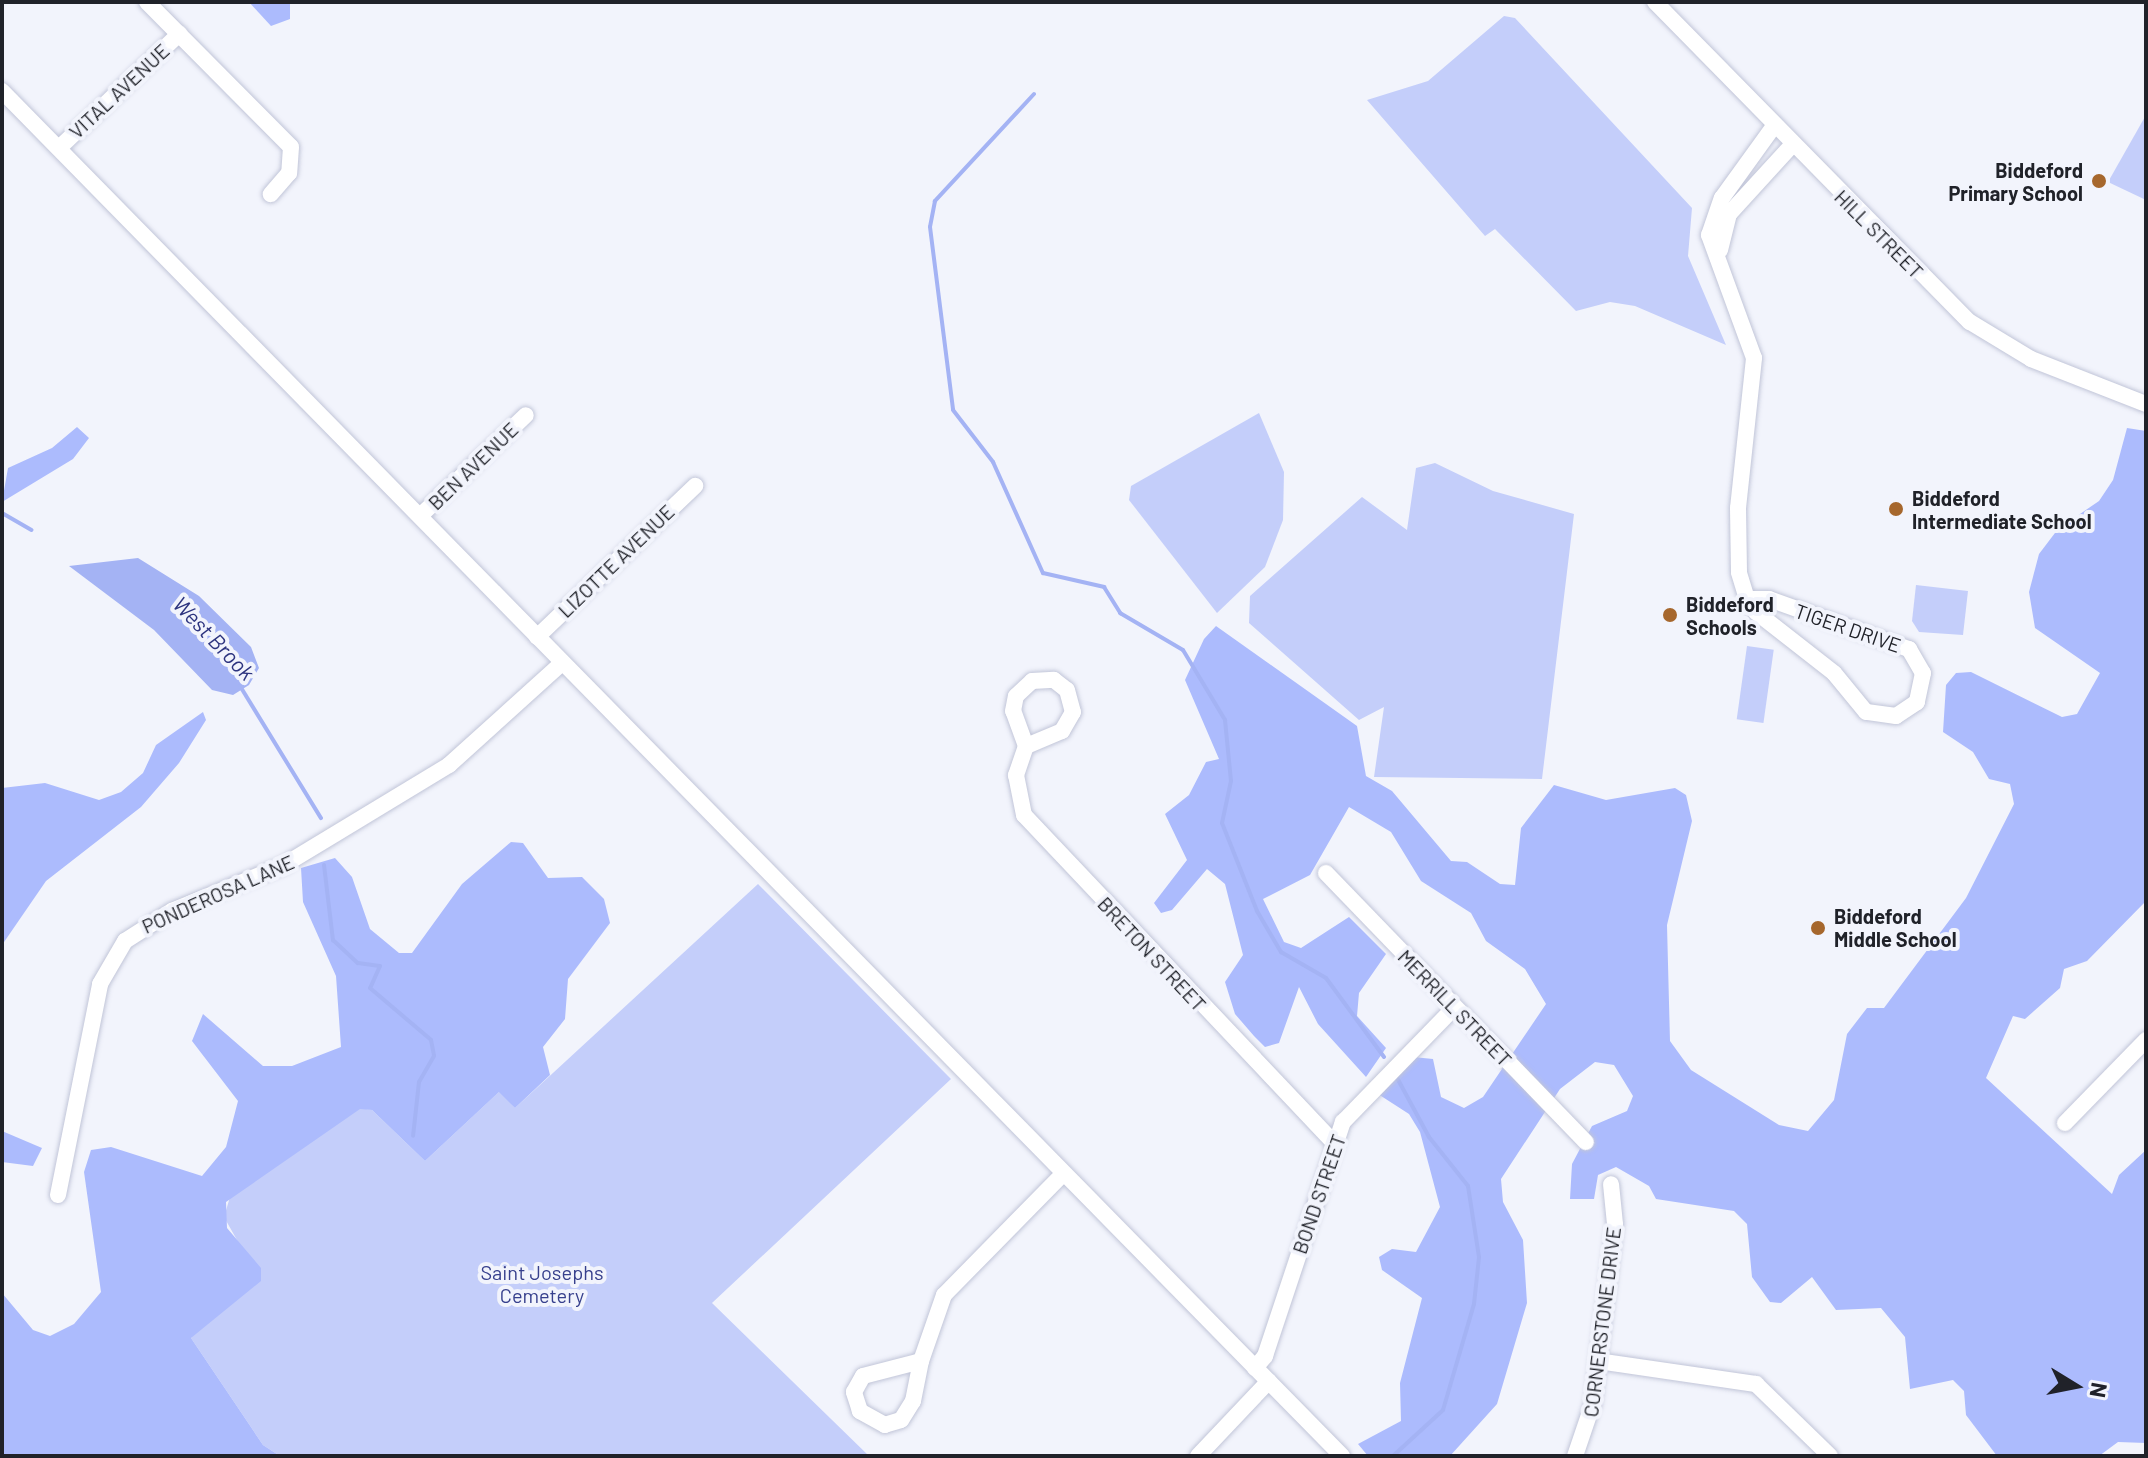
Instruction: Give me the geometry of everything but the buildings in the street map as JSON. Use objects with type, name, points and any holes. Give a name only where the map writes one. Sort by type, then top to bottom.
[{"type":"street","points":[[147,2],[291,147],[289,173],[271,194]]},
{"type":"street","name":"HILL STREET","points":[[1655,2],[1792,145],[1970,322],[2031,359],[2146,404]]},
{"type":"street","name":"VITAL AVENUE","points":[[59,148],[179,34]]},
{"type":"street","points":[[2,91],[1342,1456]]},
{"type":"street","points":[[1747,599],[1735,547],[1754,358],[1718,271],[1712,217],[1774,126]]},
{"type":"street","points":[[1718,271],[1729,214],[1792,145]]},
{"type":"street","name":"BEN AVENUE","points":[[420,516],[526,415]]},
{"type":"street","name":"LIZOTTE AVENUE","points":[[537,637],[695,486]]},
{"type":"street","name":"TIGER DRIVE","points":[[1747,599],[1769,599],[1909,649],[1923,673],[1917,702],[1896,716],[1866,712],[1834,673],[1747,599]]},
{"type":"street","name":"PONDEROSA LANE","points":[[58,1195],[100,984],[125,941],[160,916],[298,858],[449,765],[562,663]]},
{"type":"street","name":"BRETON STREET","points":[[1026,746],[1016,793],[1029,822],[1333,1142]]},
{"type":"street","name":"MERRILL STREET","points":[[1326,873],[1586,1142]]},
{"type":"street","name":"BOND STREET","points":[[1255,1368],[1265,1356],[1333,1142],[1368,1091],[1454,1008]]},
{"type":"street","points":[[2065,1123],[2146,1040]]},
{"type":"street","points":[[921,1361],[863,1376],[854,1392],[860,1411],[885,1425],[901,1420],[913,1401],[921,1361],[944,1295],[1063,1174]]},
{"type":"street","name":"CORNERSTONE DRIVE","points":[[1575,1456],[1591,1418],[1615,1224],[1611,1184]]},
{"type":"street","points":[[1598,1361],[1756,1384],[1830,1456]]},
{"type":"street","points":[[1198,1456],[1269,1381]]},
{"type":"green space","points":[[1504,16],[1515,18],[1692,208],[1688,256],[1726,345],[1635,306],[1610,302],[1576,311],[1495,229],[1485,236],[1367,100],[1428,81]]},
{"type":"green space","points":[[2146,115],[2146,200],[2108,182]]},
{"type":"green space","points":[[1259,413],[1284,472],[1283,520],[1265,567],[1217,613],[1129,500],[1131,486]]},
{"type":"green space","points":[[1435,463],[1493,491],[1574,514],[1542,779],[1374,777],[1384,707],[1359,720],[1249,623],[1250,596],[1362,497],[1407,530],[1416,468]]},
{"type":"green space","points":[[1916,585],[1968,591],[1963,635],[1919,632],[1912,621]]},
{"type":"green space","points":[[1747,646],[1774,650],[1763,723],[1737,719]]},
{"type":"green space","name":"Saint Josephs Cemetery","points":[[758,884],[951,1079],[712,1303],[869,1456],[280,1456],[263,1445],[191,1338],[246,1256],[224,1217],[230,1197],[360,1108],[372,1110],[425,1161],[500,1091],[515,1108]]},
{"type":"shaded area","points":[[249,2],[290,2],[290,19],[271,26]]},
{"type":"shaded area","points":[[77,427],[89,438],[73,459],[2,502],[8,468],[52,448]]},
{"type":"shaded area","points":[[2127,428],[2146,431],[2146,901],[2087,961],[2064,969],[2060,988],[2025,1019],[2013,1016],[1986,1078],[2112,1194],[2119,1175],[2146,1150],[2146,1443],[2118,1442],[2099,1456],[1997,1456],[1966,1415],[1964,1391],[1953,1380],[1910,1389],[1905,1337],[1881,1308],[1836,1310],[1812,1277],[1781,1303],[1770,1302],[1752,1277],[1747,1224],[1734,1211],[1656,1199],[1649,1186],[1616,1167],[1598,1175],[1594,1199],[1570,1199],[1572,1164],[1592,1126],[1627,1111],[1633,1096],[1614,1065],[1595,1062],[1560,1089],[1501,1179],[1503,1202],[1523,1240],[1527,1303],[1497,1404],[1450,1456],[1368,1456],[1358,1444],[1401,1421],[1400,1383],[1422,1298],[1382,1270],[1379,1257],[1392,1249],[1416,1252],[1440,1207],[1420,1132],[1409,1114],[1378,1094],[1413,1057],[1433,1059],[1441,1097],[1464,1108],[1483,1097],[1546,1004],[1525,969],[1486,941],[1471,913],[1421,881],[1391,832],[1349,807],[1310,875],[1263,899],[1284,942],[1301,948],[1349,917],[1386,954],[1359,993],[1357,1016],[1386,1048],[1366,1077],[1318,1024],[1299,987],[1279,1043],[1265,1047],[1254,1036],[1235,1014],[1225,982],[1243,955],[1225,884],[1207,869],[1172,910],[1161,913],[1154,903],[1187,860],[1165,814],[1189,795],[1206,762],[1219,759],[1185,680],[1204,639],[1216,626],[1357,726],[1366,776],[1392,791],[1451,861],[1467,862],[1500,884],[1515,885],[1521,828],[1554,785],[1606,800],[1675,788],[1686,795],[1692,821],[1667,925],[1670,1041],[1691,1070],[1779,1125],[1808,1131],[1834,1100],[1847,1034],[1867,1008],[1884,1008],[1966,898],[2014,804],[2010,784],[1989,779],[1973,752],[1943,732],[1946,685],[1956,673],[1971,672],[2062,717],[2077,714],[2100,673],[2035,628],[2029,592],[2039,554],[2058,529],[2099,501],[2113,480]]},
{"type":"shaded area","points":[[203,712],[206,720],[179,763],[141,807],[46,881],[2,945],[2,788],[45,783],[99,800],[121,792],[143,773],[156,745]]},
{"type":"shaded area","points":[[511,842],[523,843],[548,878],[582,877],[604,899],[610,923],[568,979],[565,1019],[543,1047],[550,1075],[515,1108],[499,1092],[425,1161],[372,1110],[360,1109],[226,1202],[227,1228],[261,1268],[261,1281],[191,1338],[263,1445],[280,1456],[2,1456],[2,1293],[33,1330],[50,1336],[74,1324],[101,1292],[84,1172],[91,1150],[111,1147],[202,1176],[226,1147],[238,1101],[192,1041],[203,1014],[263,1066],[292,1066],[341,1047],[336,976],[303,902],[301,868],[335,858],[352,877],[370,929],[399,953],[412,953],[462,884]]},
{"type":"shaded area","points":[[2,1131],[42,1148],[33,1166],[2,1162]]},
{"type":"water","points":[[138,558],[199,596],[251,647],[259,668],[249,685],[233,695],[212,690],[154,630],[69,566]]},
{"type":"waterway","points":[[1034,94],[935,201],[930,227],[953,410],[993,462],[1043,573],[1104,587],[1120,613],[1183,650],[1225,720],[1231,781],[1222,823],[1257,911],[1281,952],[1326,978],[1384,1057]]},
{"type":"waterway","name":"West Brook","points":[[2,513],[32,530]]},
{"type":"waterway","name":"West Brook","points":[[240,686],[321,818]]},
{"type":"waterway","name":"West Brook","points":[[324,865],[333,940],[358,963],[380,966],[370,988],[431,1040],[434,1056],[419,1082],[413,1136]]},
{"type":"waterway","points":[[1393,1456],[1443,1410],[1474,1304],[1479,1257],[1468,1186],[1429,1137],[1396,1076]]},
{"type":"place","name":"Biddeford Primary School","points":[[2099,181]]},
{"type":"place","name":"Biddeford Intermediate School","points":[[1896,509]]},
{"type":"place","name":"Biddeford Schools","points":[[1670,615]]},
{"type":"place","name":"Biddeford Middle School","points":[[1818,928]]}]
